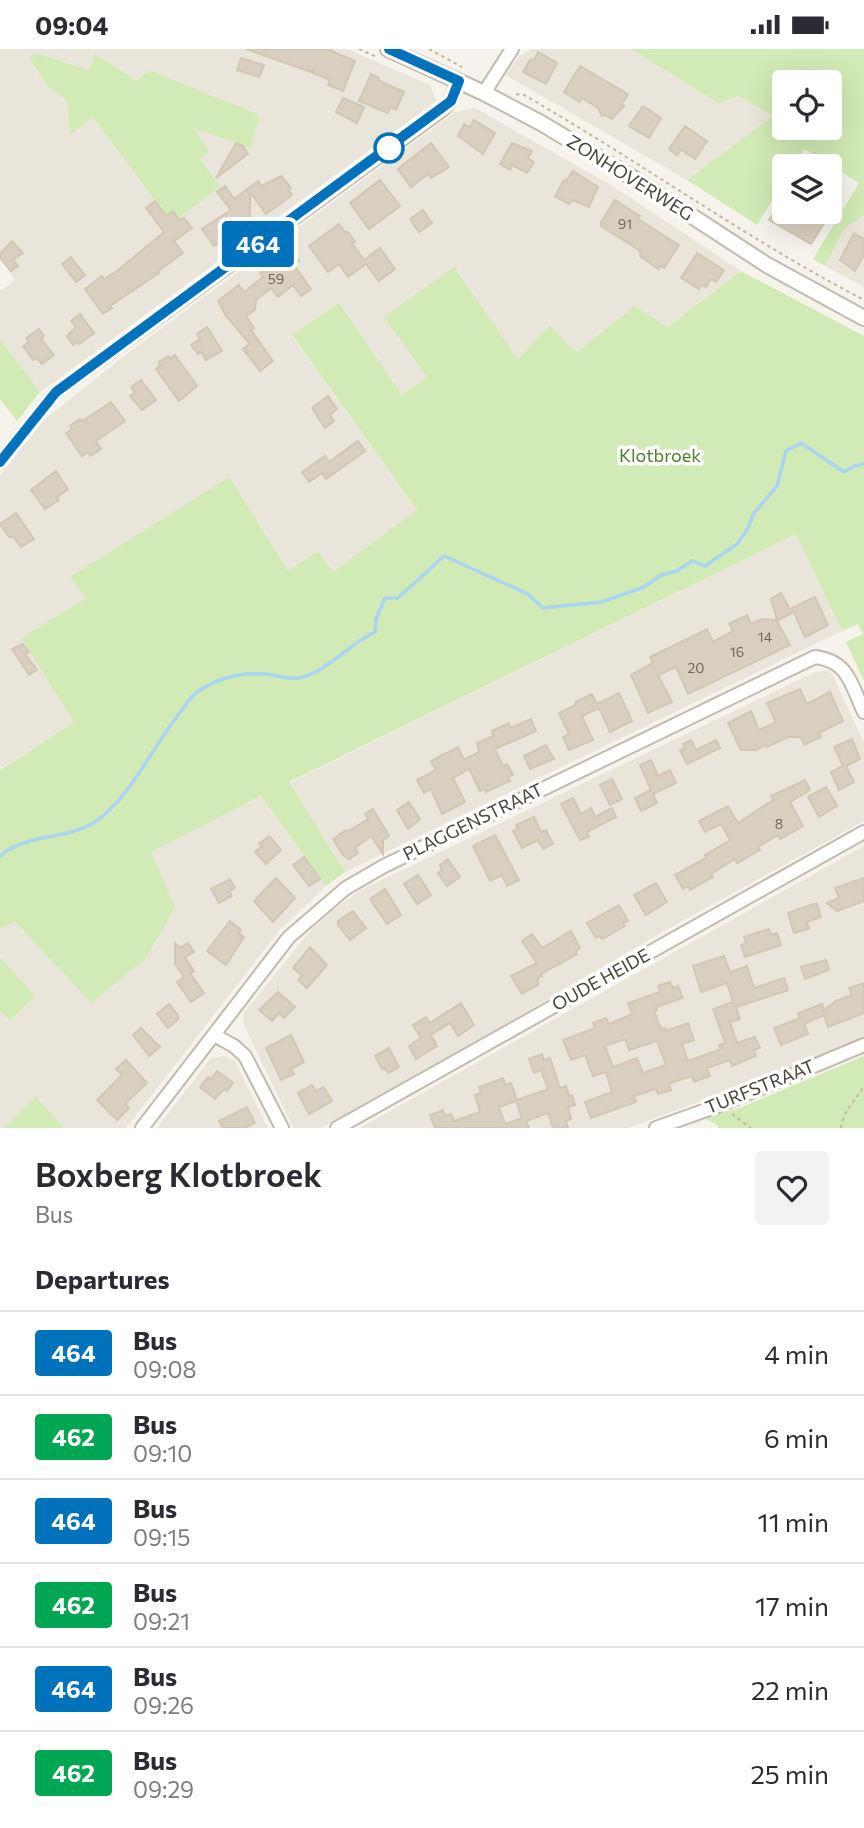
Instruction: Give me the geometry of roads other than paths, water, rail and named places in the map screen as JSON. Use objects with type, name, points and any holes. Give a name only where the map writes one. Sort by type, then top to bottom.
[{"type":"street","points":[[484,93],[512,49]]},
{"type":"street","name":"ZONHOVERWEG","points":[[384,54],[459,81],[541,123],[638,181],[767,265],[864,319]]},
{"type":"street","points":[[0,462],[56,392],[442,110],[451,101],[459,81]]},
{"type":"street","name":"PLAGGENSTRAAT","points":[[142,1128],[289,937],[346,888],[384,866],[816,657],[831,659],[844,668],[864,712]]},
{"type":"street","name":"OUDE HEIDE","points":[[337,1128],[864,832]]},
{"type":"street","points":[[214,1035],[234,1046],[245,1056],[282,1128]]},
{"type":"street","name":"TURFSTRAAT","points":[[656,1128],[723,1104],[864,1045]]},
{"type":"waterway","points":[[0,856],[22,844],[75,831],[99,819],[121,798],[196,693],[213,683],[241,675],[262,674],[295,678],[312,674],[375,632],[376,619],[385,598],[398,598],[444,556],[528,594],[543,608],[601,602],[644,587],[661,575],[677,571],[692,561],[705,566],[737,544],[754,513],[777,486],[786,451],[801,443],[844,472],[864,464]]},
{"type":"park label","name":"Klotbroek","points":[[660,456]]}]
